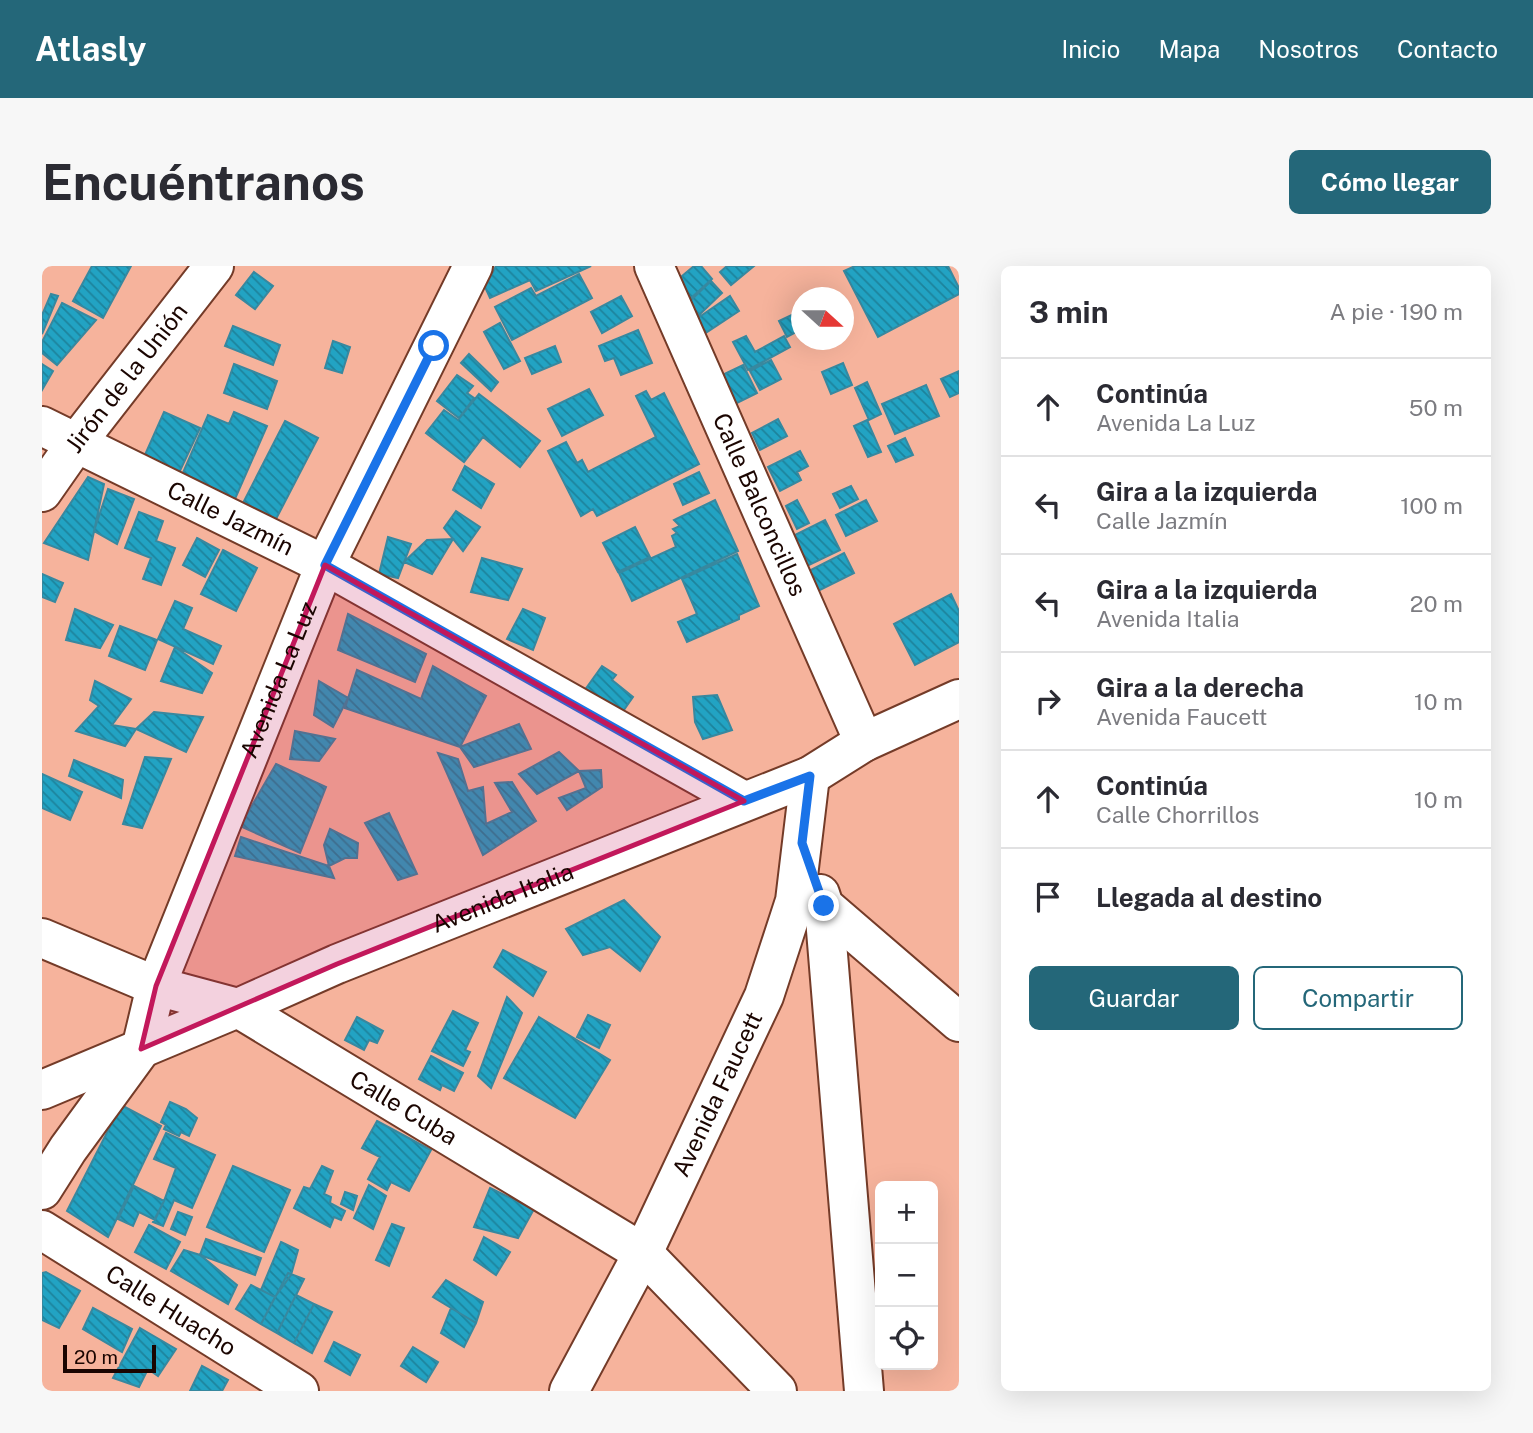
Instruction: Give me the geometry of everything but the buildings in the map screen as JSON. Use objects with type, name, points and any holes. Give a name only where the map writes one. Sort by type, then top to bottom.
[{"type":"street","name":"Jirón de la Unión","points":[[42,492],[77,442],[214,266]]},
{"type":"street","name":"Avenida La Luz","points":[[141,1049],[156,986],[325,565],[473,266]]},
{"type":"street","name":"Calle Balconcillos","points":[[654,266],[864,742]]},
{"type":"street","name":"Calle Jazmín","points":[[42,426],[325,565],[744,801]]},
{"type":"street","name":"Avenida Italia","points":[[42,1090],[337,964],[810,776],[864,742],[959,699]]},
{"type":"street","name":"Avenida Faucett","points":[[569,1391],[643,1253],[764,996],[796,901],[810,776]]},
{"type":"street","points":[[802,843],[824,906],[864,1391]]},
{"type":"street","points":[[824,906],[959,1022]]},
{"type":"street","name":"Calle Cuba","points":[[42,938],[156,986],[238,1008],[643,1253],[777,1391]]},
{"type":"street","points":[[42,1190],[68,1149],[141,1049]]},
{"type":"street","name":"Calle Huacho","points":[[42,1230],[299,1391]]},
{"type":"highlighted area","points":[[325,565],[744,801],[337,964],[141,1049],[156,986]]},
{"type":"route","points":[[434,346],[325,565],[744,801],[810,776],[802,843],[824,906]]}]
